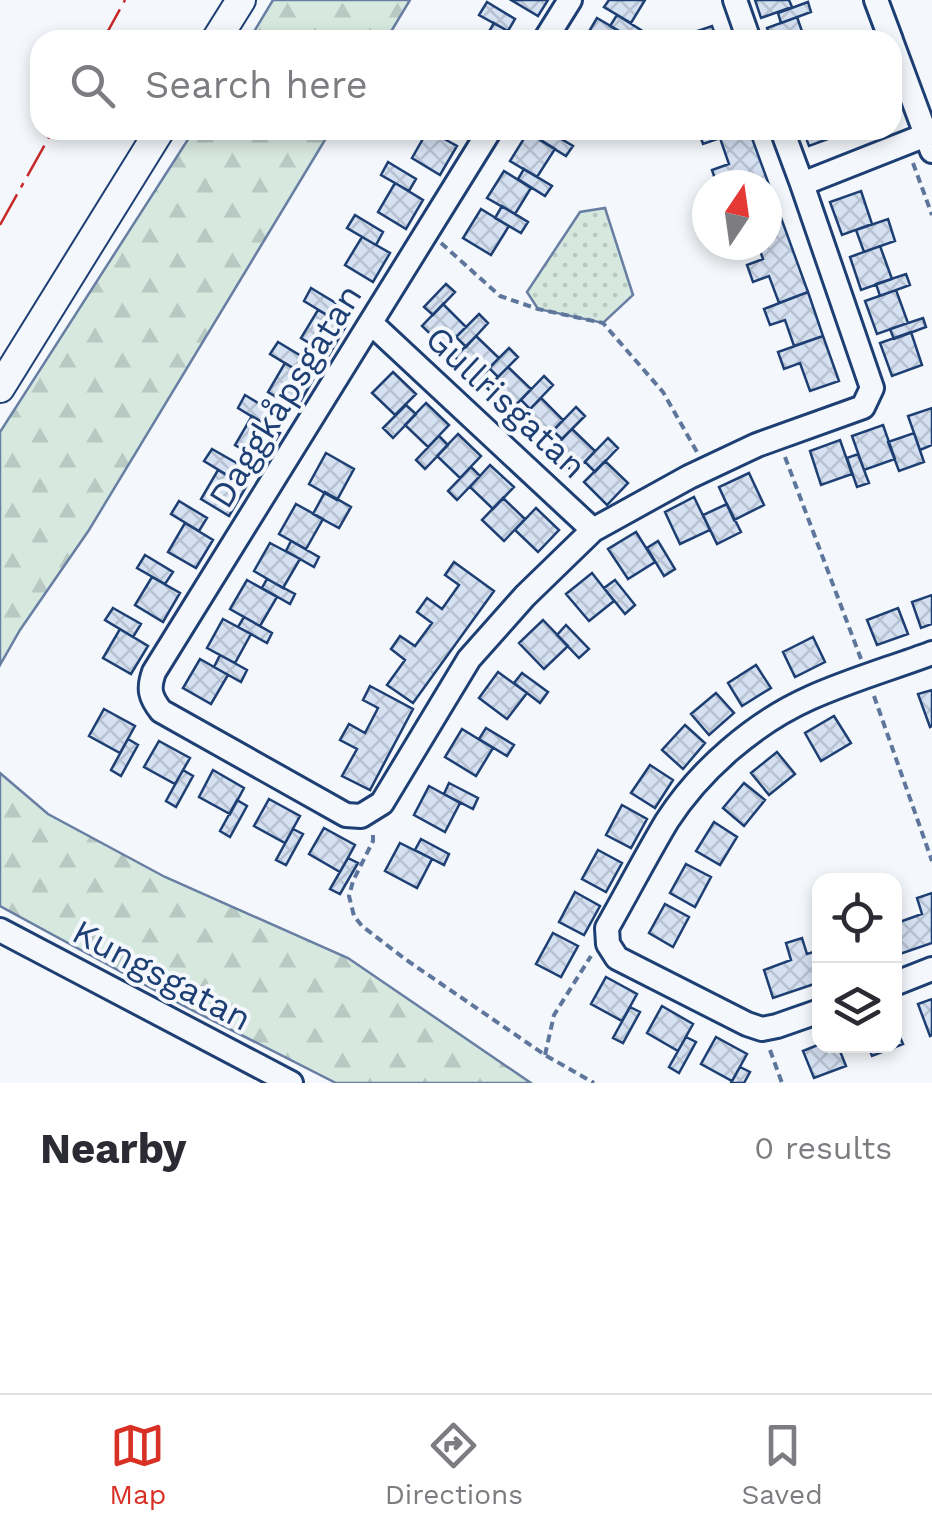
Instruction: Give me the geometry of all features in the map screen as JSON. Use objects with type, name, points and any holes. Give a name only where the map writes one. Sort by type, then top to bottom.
[{"type":"main road","points":[[222,30],[242,0]]},
{"type":"main road","points":[[0,388],[154,140]]},
{"type":"street","points":[[552,30],[570,0]]},
{"type":"street","points":[[734,0],[745,30]]},
{"type":"street","points":[[876,0],[887,30]]},
{"type":"street","points":[[802,184],[929,144],[902,72]]},
{"type":"street","name":"Daggkåpsgatan","points":[[372,812],[346,815],[161,711],[148,688],[154,672],[484,140]]},
{"type":"street","points":[[372,812],[382,804],[469,658],[593,530],[706,469],[863,407],[869,398],[872,388],[786,140]]},
{"type":"street","name":"Gullrisgatan","points":[[372,324],[593,530]]},
{"type":"street","points":[[812,1014],[762,1029],[616,958],[608,944],[607,928],[668,820],[722,758],[769,721],[808,698],[932,653]]},
{"type":"street","name":"Kungsgatan","points":[[0,930],[291,1083]]},
{"type":"street","points":[[902,981],[932,969]]},
{"type":"path","points":[[428,231],[500,296],[603,324],[663,392],[706,469]]},
{"type":"path","points":[[778,438],[868,677],[932,862]]},
{"type":"path","points":[[372,812],[373,841],[349,896],[354,916],[362,926],[546,1055],[594,1083]]},
{"type":"path","points":[[546,1055],[554,1016],[607,928]]},
{"type":"path","points":[[762,1029],[782,1083]]},
{"type":"green space","points":[[273,0],[410,0],[392,30],[255,30]]},
{"type":"green space","points":[[188,140],[325,140],[89,530],[0,665],[0,432]]},
{"type":"green space","points":[[605,208],[633,295],[603,323],[538,309],[527,292],[580,212]]},
{"type":"green space","points":[[0,773],[48,814],[165,877],[348,958],[531,1083],[336,1083],[0,906]]},
{"type":"building","points":[[511,0],[548,0],[538,16]]},
{"type":"building","points":[[609,0],[645,0],[631,23],[604,7]]},
{"type":"building","points":[[755,0],[789,0],[792,7],[761,18]]},
{"type":"building","points":[[487,2],[515,19],[506,30],[479,15]]},
{"type":"building","points":[[808,2],[811,12],[781,23],[778,13]]},
{"type":"building","points":[[617,15],[641,30],[617,30],[610,26]]},
{"type":"building","points":[[797,17],[802,30],[768,30]]},
{"type":"building","points":[[597,18],[617,30],[590,30]]},
{"type":"building","points":[[422,140],[446,140],[457,146],[440,175],[412,158]]},
{"type":"building","points":[[523,140],[541,140],[555,149],[537,177],[510,161]]},
{"type":"building","points":[[540,140],[563,140],[573,146],[566,156]]},
{"type":"building","points":[[721,140],[753,140],[764,170],[712,170],[729,164]]},
{"type":"building","points":[[388,162],[416,179],[409,191],[381,175]]},
{"type":"building","points":[[524,169],[552,186],[545,196],[518,179]]},
{"type":"building","points":[[504,171],[531,188],[515,214],[487,198]]},
{"type":"building","points":[[395,183],[423,200],[406,229],[378,212]]},
{"type":"building","points":[[861,191],[872,224],[842,235],[830,202]]},
{"type":"building","points":[[502,206],[528,222],[521,233],[495,218]]},
{"type":"building","points":[[481,209],[509,226],[491,255],[463,238]]},
{"type":"building","points":[[355,215],[383,232],[376,245],[347,228]]},
{"type":"building","points":[[888,219],[895,241],[864,252],[856,230]]},
{"type":"building","points":[[782,221],[808,292],[779,303],[769,276],[753,282],[747,265],[760,260],[782,260]]},
{"type":"building","points":[[362,237],[390,253],[373,282],[345,265]]},
{"type":"building","points":[[880,246],[892,279],[861,290],[850,257]]},
{"type":"building","points":[[906,274],[910,285],[880,296],[876,284]]},
{"type":"building","points":[[446,284],[455,292],[433,315],[424,307]]},
{"type":"building","points":[[311,288],[339,305],[332,318],[304,301]]},
{"type":"building","points":[[896,290],[908,323],[877,334],[865,301]]},
{"type":"building","points":[[808,292],[823,336],[794,346],[785,320],[770,325],[764,309]]},
{"type":"building","points":[[443,304],[466,327],[445,348],[422,326]]},
{"type":"building","points":[[318,310],[346,326],[329,355],[301,338]]},
{"type":"building","points":[[479,314],[488,323],[466,347],[456,337]]},
{"type":"building","points":[[923,318],[926,327],[894,339],[890,329]]},
{"type":"building","points":[[911,332],[922,365],[892,376],[880,343]]},
{"type":"building","points":[[476,336],[499,358],[478,380],[455,357]]},
{"type":"building","points":[[823,336],[839,381],[810,391],[800,363],[784,369],[778,352]]},
{"type":"building","points":[[278,342],[306,359],[298,371],[270,354]]},
{"type":"building","points":[[509,348],[518,357],[498,377],[489,368]]},
{"type":"building","points":[[285,363],[313,380],[296,409],[268,392]]},
{"type":"building","points":[[508,367],[531,389],[510,411],[487,388]]},
{"type":"building","points":[[393,372],[416,394],[395,415],[372,393]]},
{"type":"building","points":[[544,376],[553,385],[530,409],[521,400]]},
{"type":"building","points":[[245,395],[273,412],[266,425],[238,408]]},
{"type":"building","points":[[541,398],[563,420],[542,442],[519,420]]},
{"type":"building","points":[[426,403],[449,425],[428,447],[405,425]]},
{"type":"building","points":[[406,405],[416,414],[393,438],[383,428]]},
{"type":"building","points":[[576,407],[585,416],[562,439],[553,431]]},
{"type":"building","points":[[932,408],[932,445],[920,450],[908,416]]},
{"type":"building","points":[[252,416],[280,433],[263,462],[235,445]]},
{"type":"building","points":[[883,425],[895,459],[864,470],[852,436]]},
{"type":"building","points":[[572,429],[595,451],[574,473],[551,451]]},
{"type":"building","points":[[914,433],[924,462],[899,471],[888,442]]},
{"type":"building","points":[[458,434],[481,456],[460,478],[437,456]]},
{"type":"building","points":[[439,436],[448,445],[425,469],[416,460]]},
{"type":"building","points":[[608,438],[618,448],[595,472],[585,462]]},
{"type":"building","points":[[840,440],[852,474],[821,485],[810,451]]},
{"type":"building","points":[[212,449],[240,465],[232,478],[204,461]]},
{"type":"building","points":[[326,453],[354,469],[337,500],[309,484]]},
{"type":"building","points":[[858,454],[869,483],[857,487],[847,458]]},
{"type":"building","points":[[605,461],[628,483],[607,505],[584,482]]},
{"type":"building","points":[[490,465],[514,487],[493,509],[470,487]]},
{"type":"building","points":[[471,467],[480,476],[457,500],[448,491]]},
{"type":"building","points":[[218,470],[246,487],[229,516],[201,499]]},
{"type":"building","points":[[749,473],[764,505],[734,520],[719,487]]},
{"type":"building","points":[[325,492],[351,507],[339,528],[313,514]]},
{"type":"building","points":[[694,497],[710,530],[680,544],[665,512]]},
{"type":"building","points":[[503,498],[525,519],[504,541],[482,520]]},
{"type":"building","points":[[179,501],[207,518],[199,531],[171,514]]},
{"type":"building","points":[[296,504],[323,519],[306,549],[279,534]]},
{"type":"building","points":[[727,504],[741,532],[717,544],[703,515]]},
{"type":"building","points":[[536,508],[559,530],[538,552],[515,530]]},
{"type":"building","points":[[185,523],[213,540],[196,568],[168,552]]},
{"type":"building","points":[[636,532],[655,562],[628,579],[608,549]]},
{"type":"building","points":[[291,541],[319,557],[314,567],[286,551]]},
{"type":"building","points":[[658,541],[675,569],[664,576],[647,548]]},
{"type":"building","points":[[270,543],[300,559],[283,588],[254,571]]},
{"type":"building","points":[[145,555],[173,572],[165,584],[137,568]]},
{"type":"building","points":[[454,562],[494,591],[413,703],[387,685],[405,660],[391,649],[400,636],[415,646],[432,623],[417,612],[427,598],[442,609],[459,585],[445,575]]},
{"type":"building","points":[[592,573],[614,601],[589,621],[566,594]]},
{"type":"building","points":[[152,577],[180,593],[163,622],[135,605]]},
{"type":"building","points":[[267,579],[295,594],[290,604],[262,588]]},
{"type":"building","points":[[247,580],[277,597],[260,626],[230,609]]},
{"type":"building","points":[[615,580],[635,605],[625,614],[604,588]]},
{"type":"building","points":[[932,595],[932,624],[921,628],[912,602]]},
{"type":"building","points":[[113,608],[141,624],[133,637],[105,620]]},
{"type":"building","points":[[898,608],[908,634],[877,645],[867,620]]},
{"type":"building","points":[[244,617],[272,633],[267,643],[238,627]]},
{"type":"building","points":[[223,619],[251,634],[235,663],[207,648]]},
{"type":"building","points":[[543,620],[568,646],[544,669],[519,643]]},
{"type":"building","points":[[566,625],[589,649],[579,658],[557,635]]},
{"type":"building","points":[[120,629],[148,646],[131,674],[103,658]]},
{"type":"building","points":[[813,637],[825,662],[795,677],[783,652]]},
{"type":"building","points":[[220,655],[247,670],[241,682],[214,667]]},
{"type":"building","points":[[200,659],[228,675],[211,704],[183,688]]},
{"type":"building","points":[[756,665],[771,688],[742,706],[728,683]]},
{"type":"building","points":[[498,672],[527,693],[507,719],[479,698]]},
{"type":"building","points":[[522,673],[548,692],[540,703],[514,683]]},
{"type":"building","points":[[370,686],[413,709],[370,790],[342,776],[357,749],[340,740],[349,724],[365,733],[378,708],[363,700]]},
{"type":"building","points":[[932,690],[932,726],[930,727],[918,694]]},
{"type":"building","points":[[716,693],[734,713],[709,735],[691,714]]},
{"type":"building","points":[[104,709],[135,726],[120,753],[89,736]]},
{"type":"building","points":[[834,716],[851,743],[821,761],[805,733]]},
{"type":"building","points":[[685,725],[705,743],[683,769],[662,750]]},
{"type":"building","points":[[486,728],[514,745],[507,756],[479,739]]},
{"type":"building","points":[[462,729],[493,748],[476,776],[445,757]]},
{"type":"building","points":[[128,739],[138,745],[121,776],[111,770]]},
{"type":"building","points":[[159,741],[190,758],[175,784],[144,767]]},
{"type":"building","points":[[777,752],[795,774],[769,795],[751,773]]},
{"type":"building","points":[[650,765],[673,780],[655,808],[631,793]]},
{"type":"building","points":[[183,770],[193,776],[176,807],[166,801]]},
{"type":"building","points":[[213,770],[244,788],[230,814],[199,797]]},
{"type":"building","points":[[449,783],[478,798],[473,809],[444,794]]},
{"type":"building","points":[[744,783],[765,800],[744,826],[723,808]]},
{"type":"building","points":[[429,786],[460,803],[445,832],[414,815]]},
{"type":"building","points":[[269,799],[300,816],[285,843],[254,826]]},
{"type":"building","points":[[237,800],[247,806],[230,837],[220,831]]},
{"type":"building","points":[[622,805],[647,819],[631,848],[606,835]]},
{"type":"building","points":[[714,822],[737,837],[720,865],[696,851]]},
{"type":"building","points":[[324,828],[355,845],[340,872],[309,854]]},
{"type":"building","points":[[293,829],[303,834],[286,865],[276,860]]},
{"type":"building","points":[[421,839],[449,854],[444,865],[415,850]]},
{"type":"building","points":[[400,843],[432,859],[417,888],[385,871]]},
{"type":"building","points":[[598,850],[622,863],[606,892],[582,879]]},
{"type":"building","points":[[348,858],[358,863],[340,894],[330,889]]},
{"type":"building","points":[[686,864],[711,877],[695,907],[670,893]]},
{"type":"building","points":[[575,892],[600,906],[584,935],[559,922]]},
{"type":"building","points":[[932,893],[932,943],[902,953],[902,921],[922,914],[917,898]]},
{"type":"building","points":[[665,904],[689,917],[673,947],[649,933]]},
{"type":"building","points":[[553,933],[578,946],[561,977],[536,964]]},
{"type":"building","points":[[802,938],[807,954],[812,952],[812,985],[773,998],[764,970],[791,960],[786,943]]},
{"type":"building","points":[[606,977],[637,994],[622,1021],[591,1004]]},
{"type":"building","points":[[932,999],[932,1035],[930,1036],[918,1004]]},
{"type":"building","points":[[662,1006],[693,1024],[678,1051],[647,1033]]},
{"type":"building","points":[[630,1007],[640,1012],[623,1043],[613,1038]]},
{"type":"building","points":[[686,1037],[696,1042],[679,1073],[669,1067]]},
{"type":"building","points":[[716,1037],[747,1054],[732,1081],[701,1064]]},
{"type":"building","points":[[812,1047],[812,1053],[841,1053],[846,1066],[814,1078],[803,1051]]},
{"type":"building","points":[[740,1067],[750,1072],[744,1083],[731,1083]]},
{"type":"power","points":[[108,30],[125,0]]},
{"type":"power","points":[[0,225],[47,140]]}]
